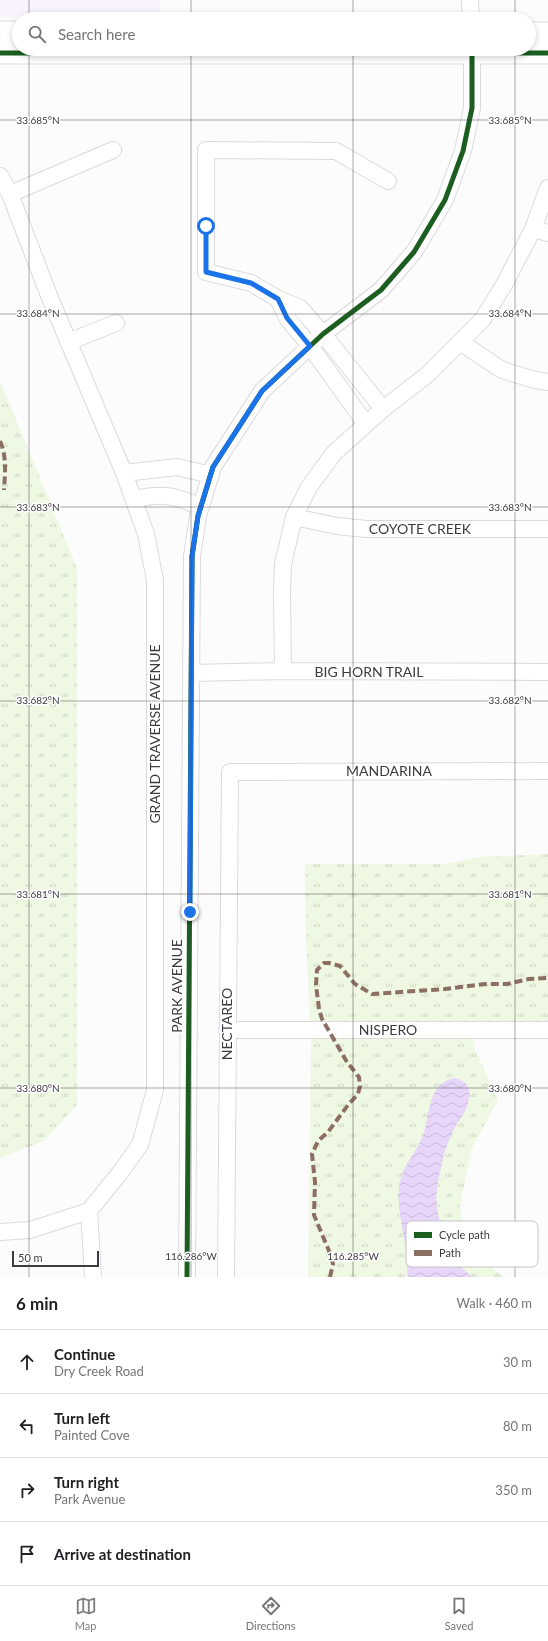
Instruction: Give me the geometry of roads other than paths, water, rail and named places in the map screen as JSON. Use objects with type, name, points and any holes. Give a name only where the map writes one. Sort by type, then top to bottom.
[{"type":"main road","points":[[0,32],[12,32]]},
{"type":"main road","points":[[536,33],[548,33]]},
{"type":"main road","points":[[0,53],[12,53]]},
{"type":"main road","points":[[536,53],[548,53]]},
{"type":"street","points":[[470,0],[471,12]]},
{"type":"street","name":"PARK AVENUE","points":[[187,1277],[192,556],[200,507],[213,467],[262,391],[323,334],[381,290],[414,252],[445,200],[463,151],[472,108],[472,56]]},
{"type":"street","points":[[10,194],[114,150]]},
{"type":"street","points":[[383,409],[323,334],[300,308],[278,299],[251,283],[206,272],[206,150],[336,151],[388,181]]},
{"type":"street","name":"GRAND TRAVERSE AVENUE","points":[[0,176],[10,194],[50,298],[134,499],[146,534],[155,580],[155,1090],[140,1145],[89,1211]]},
{"type":"street","points":[[283,672],[283,564],[294,517],[309,487],[334,453],[383,409],[427,375],[483,319],[505,283],[541,231],[548,188]]},
{"type":"street","points":[[278,299],[287,318],[310,346],[366,424]]},
{"type":"street","points":[[68,342],[116,323]]},
{"type":"street","points":[[460,342],[502,370],[535,380],[548,382]]},
{"type":"street","points":[[124,473],[177,467],[211,475]]},
{"type":"street","points":[[134,499],[154,495],[179,497],[200,507]]},
{"type":"street","name":"COYOTE CREEK","points":[[294,517],[337,526],[366,529],[548,529]]},
{"type":"street","name":"BIG HORN TRAIL","points":[[191,673],[548,672]]},
{"type":"street","name":"MANDARINA","points":[[230,772],[548,771]]},
{"type":"street","name":"NECTAREO","points":[[226,1277],[230,772]]},
{"type":"street","name":"NISPERO","points":[[227,1030],[548,1030]]},
{"type":"street","points":[[0,1232],[30,1230],[89,1211],[93,1277]]},
{"type":"water","points":[[455,1078],[464,1082],[469,1091],[468,1103],[449,1140],[440,1170],[436,1201],[440,1221],[406,1221],[406,1250],[399,1205],[400,1181],[405,1168],[422,1138],[434,1093],[439,1086],[446,1081]]},
{"type":"water","points":[[407,1267],[462,1267],[473,1277],[408,1277]]}]
